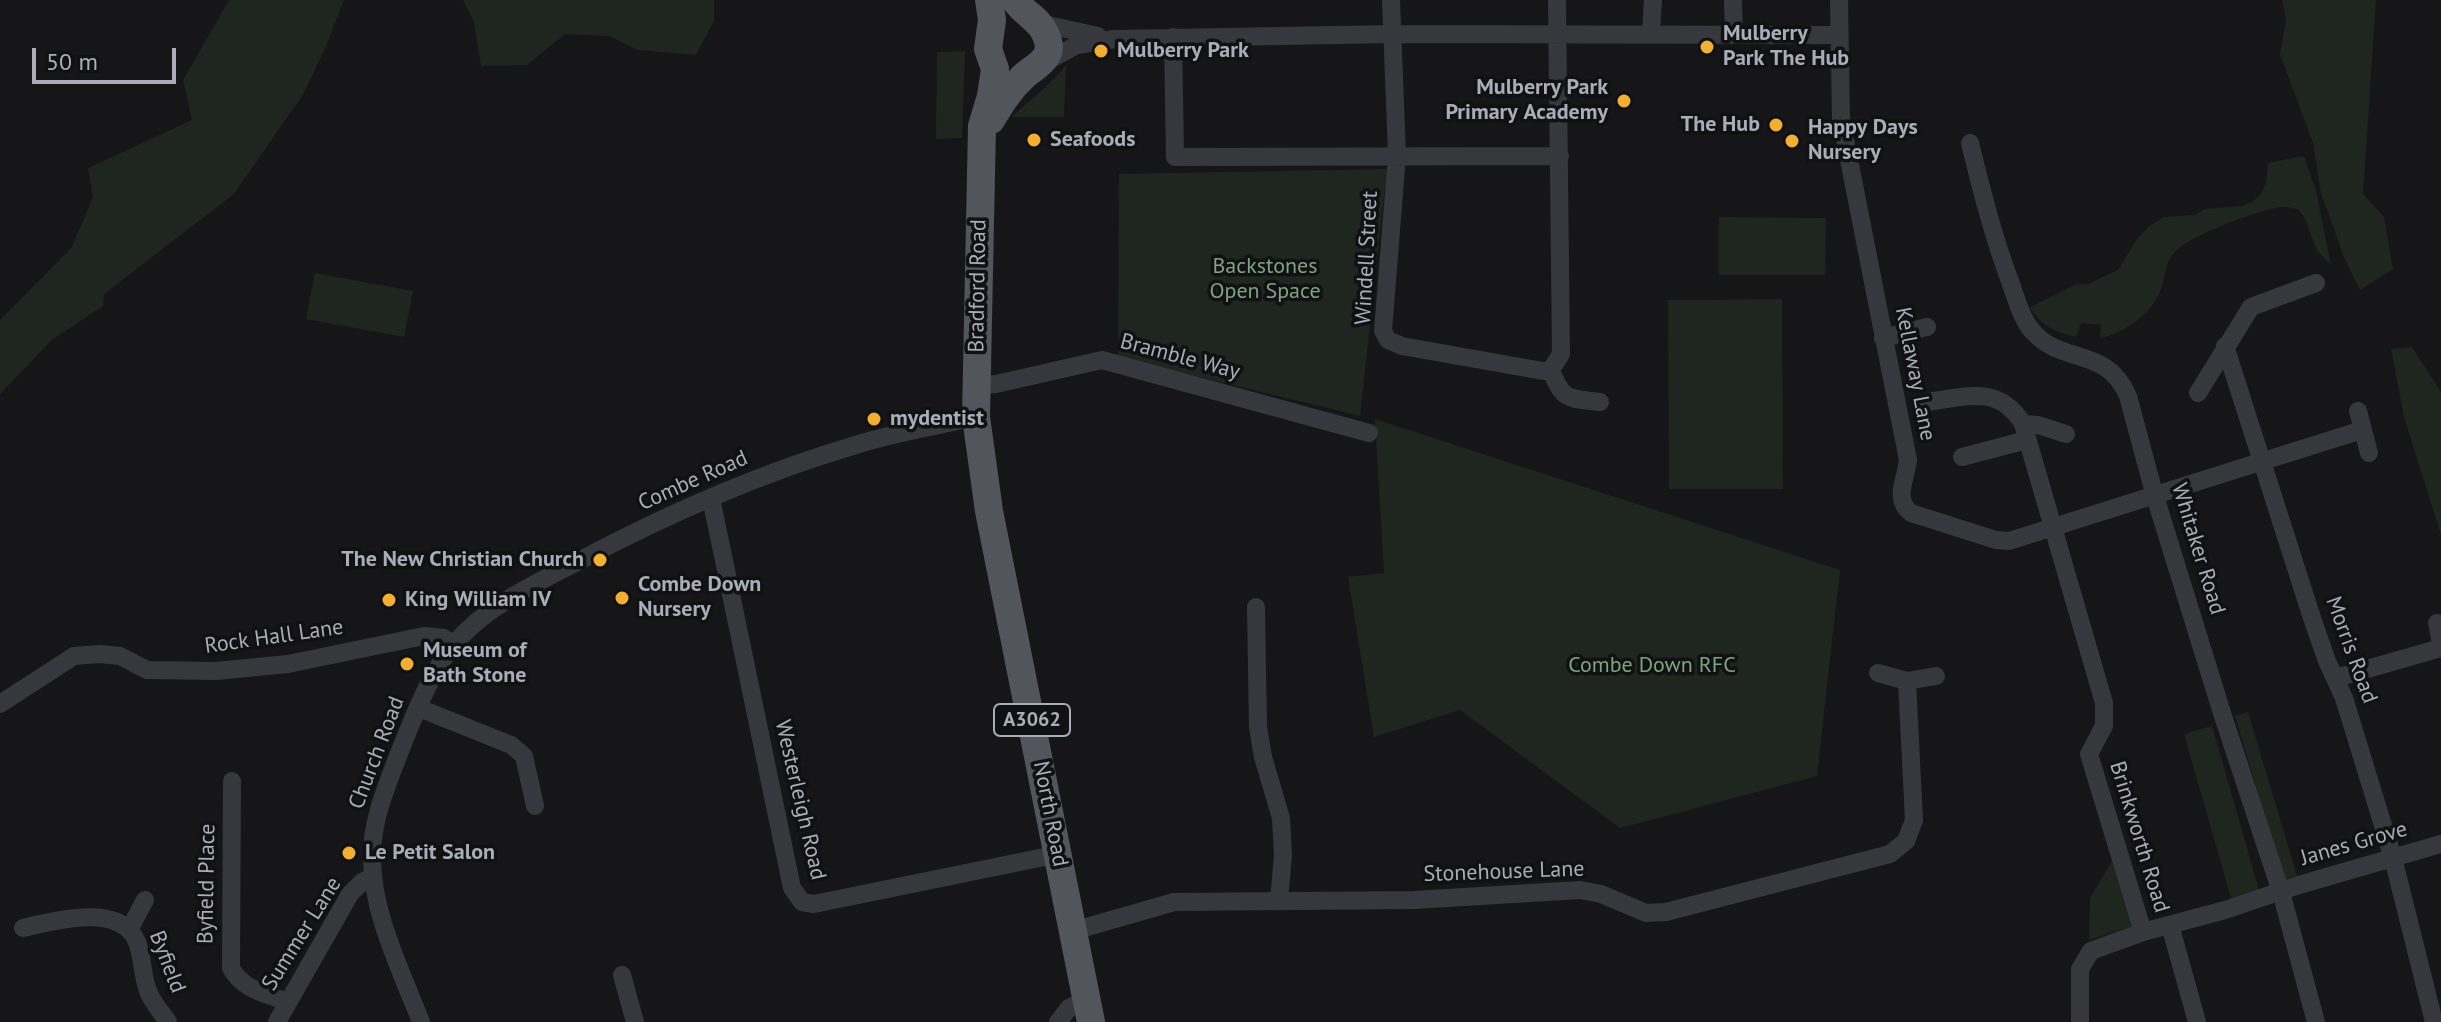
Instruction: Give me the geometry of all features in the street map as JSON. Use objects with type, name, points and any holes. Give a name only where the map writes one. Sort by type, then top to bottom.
[{"type":"main road","name":"Bradford Road","points":[[976,417],[982,126],[995,69],[990,46],[992,20],[989,0]]},
{"type":"main road","points":[[1028,13],[1047,35],[1049,44],[1034,69],[1006,73],[996,65],[990,46],[996,24],[1005,18],[1028,13]]},
{"type":"main road","name":"Bradford Road","points":[[981,155],[991,119],[1003,100],[1034,69]]},
{"type":"main road","name":"North Road","points":[[976,417],[989,511],[1089,1011]]},
{"type":"street","name":"Windell Street","points":[[1391,0],[1397,155],[1383,331],[1388,340],[1402,346],[1488,363],[1551,370]]},
{"type":"street","points":[[1557,0],[1561,354],[1551,370],[1559,391],[1568,398],[1600,402]]},
{"type":"street","points":[[1651,33],[1653,0]]},
{"type":"street","points":[[1733,0],[1734,34]]},
{"type":"street","name":"Kellaway Lane","points":[[1839,0],[1841,119],[1908,460],[1900,499],[1902,506],[1911,513],[1996,540],[2009,541],[2262,460],[2360,420],[2369,453]]},
{"type":"street","points":[[1028,13],[1059,29],[1113,39]]},
{"type":"street","points":[[1034,69],[1077,45],[1113,39],[1557,33],[1839,35]]},
{"type":"street","points":[[1173,37],[1175,157],[1560,156]]},
{"type":"street","name":"Whitaker Road","points":[[1970,143],[1990,228],[2023,317],[2036,335],[2051,345],[2104,365],[2122,384],[2281,892],[2316,1022]]},
{"type":"street","points":[[2198,393],[2251,307],[2316,283]]},
{"type":"street","points":[[1883,338],[1927,327]]},
{"type":"street","name":"Morris Road","points":[[2225,346],[2312,618],[2344,698],[2393,858],[2434,1022]]},
{"type":"street","name":"Bramble Way","points":[[976,386],[1102,360],[1369,433]]},
{"type":"street","points":[[1928,402],[1982,394],[1991,396],[2015,412],[2025,432]]},
{"type":"street","name":"Combe Road","points":[[454,645],[480,617],[515,594],[711,498],[858,444],[976,417]]},
{"type":"street","points":[[1962,457],[2038,425],[2066,434]]},
{"type":"street","name":"Brinkworth Road","points":[[2025,432],[2104,703],[2104,726],[2089,754],[2143,932]]},
{"type":"street","name":"Westerleigh Road","points":[[711,498],[792,888],[802,902],[814,904],[1059,854]]},
{"type":"street","points":[[1256,607],[1258,727],[1263,757],[1281,818],[1283,843],[1279,900]]},
{"type":"street","points":[[2336,678],[2441,646],[2437,623]]},
{"type":"street","name":"Rock Hall Lane","points":[[0,704],[74,656],[120,656],[147,670],[216,671],[288,664],[424,636],[444,638],[454,645]]},
{"type":"street","name":"Church Road","points":[[421,1022],[383,919],[373,877],[373,832],[379,808],[419,708],[436,671],[454,645]]},
{"type":"street","points":[[1878,673],[1907,681],[1936,676]]},
{"type":"street","name":"Stonehouse Lane","points":[[1073,931],[1174,902],[1414,900],[1580,890],[1601,894],[1646,913],[1666,912],[1890,854],[1906,841],[1914,820],[1907,681]]},
{"type":"street","points":[[419,708],[511,745],[524,756],[535,806]]},
{"type":"street","name":"Byfield Place","points":[[232,781],[231,968],[239,982],[287,1002]]},
{"type":"street","name":"Janes Grove","points":[[2080,1022],[2080,969],[2091,951],[2143,932],[2441,844]]},
{"type":"street","name":"Summer Lane","points":[[277,1022],[350,894],[362,882],[373,877]]},
{"type":"street","points":[[129,930],[145,900]]},
{"type":"street","name":"Byfield","points":[[23,928],[57,920],[97,917],[113,920],[129,930],[139,950],[148,992],[168,1022]]},
{"type":"street","points":[[2170,925],[2197,1022]]},
{"type":"street","points":[[622,975],[635,1022]]},
{"type":"street","points":[[1058,1022],[1069,1008],[1089,1011]]},
{"type":"green space","points":[[229,0],[344,0],[304,93],[234,194],[104,294],[103,306],[53,339],[0,394],[0,320],[72,247],[93,197],[88,168],[192,120],[183,80]]},
{"type":"green space","points":[[463,0],[714,0],[714,21],[696,55],[638,50],[609,36],[565,34],[527,65],[481,66],[474,22]]},
{"type":"green space","points":[[2282,0],[2376,0],[2363,194],[2384,217],[2393,269],[2360,290],[2345,260],[2321,193],[2313,143],[2280,54],[2286,21]]},
{"type":"green space","points":[[965,51],[962,138],[936,139],[937,52]]},
{"type":"green space","points":[[1066,65],[1064,117],[1012,117],[1047,86]]},
{"type":"green space","points":[[2304,156],[2316,191],[2331,265],[2317,251],[2299,210],[2280,207],[2223,225],[2181,247],[2170,258],[2157,298],[2144,314],[2119,332],[2100,338],[2101,325],[2081,323],[2076,337],[2069,336],[2044,323],[2030,307],[2075,285],[2088,284],[2118,270],[2137,239],[2149,226],[2164,217],[2195,215],[2205,209],[2242,206],[2252,202],[2261,194],[2266,183],[2268,163]]},
{"type":"green space","name":"Backstones Open Space","points":[[1387,169],[1360,416],[1118,357],[1119,174]]},
{"type":"green space","points":[[1719,217],[1826,218],[1825,275],[1719,275]]},
{"type":"green space","points":[[315,273],[413,291],[404,337],[306,319]]},
{"type":"green space","points":[[1782,299],[1783,489],[1669,489],[1668,300]]},
{"type":"green space","points":[[2412,347],[2441,392],[2441,535],[2404,417],[2391,349]]},
{"type":"green space","name":"Combe Down RFC","points":[[1375,419],[1840,570],[1817,776],[1620,828],[1460,710],[1374,737],[1348,577],[1384,573]]},
{"type":"green space","points":[[2248,712],[2297,876],[2284,880],[2235,716]]},
{"type":"green space","points":[[2212,726],[2259,890],[2231,898],[2184,734]]},
{"type":"green space","points":[[2112,861],[2133,926],[2089,940],[2090,898]]},
{"type":"place","name":"Mulberry Park The Hub","points":[[1707,47]]},
{"type":"place","name":"Mulberry Park","points":[[1101,51]]},
{"type":"place","name":"Mulberry Park Primary Academy","points":[[1624,101]]},
{"type":"place","name":"The Hub","points":[[1776,125]]},
{"type":"place","name":"Seafoods","points":[[1034,140]]},
{"type":"place","name":"Happy Days Nursery","points":[[1792,141]]},
{"type":"place","name":"mydentist","points":[[874,419]]},
{"type":"place","name":"The New Christian Church","points":[[600,560]]},
{"type":"place","name":"Combe Down Nursery","points":[[622,598]]},
{"type":"place","name":"King William IV","points":[[389,600]]},
{"type":"place","name":"Museum of Bath Stone","points":[[407,664]]},
{"type":"place","name":"Le Petit Salon","points":[[349,853]]}]
